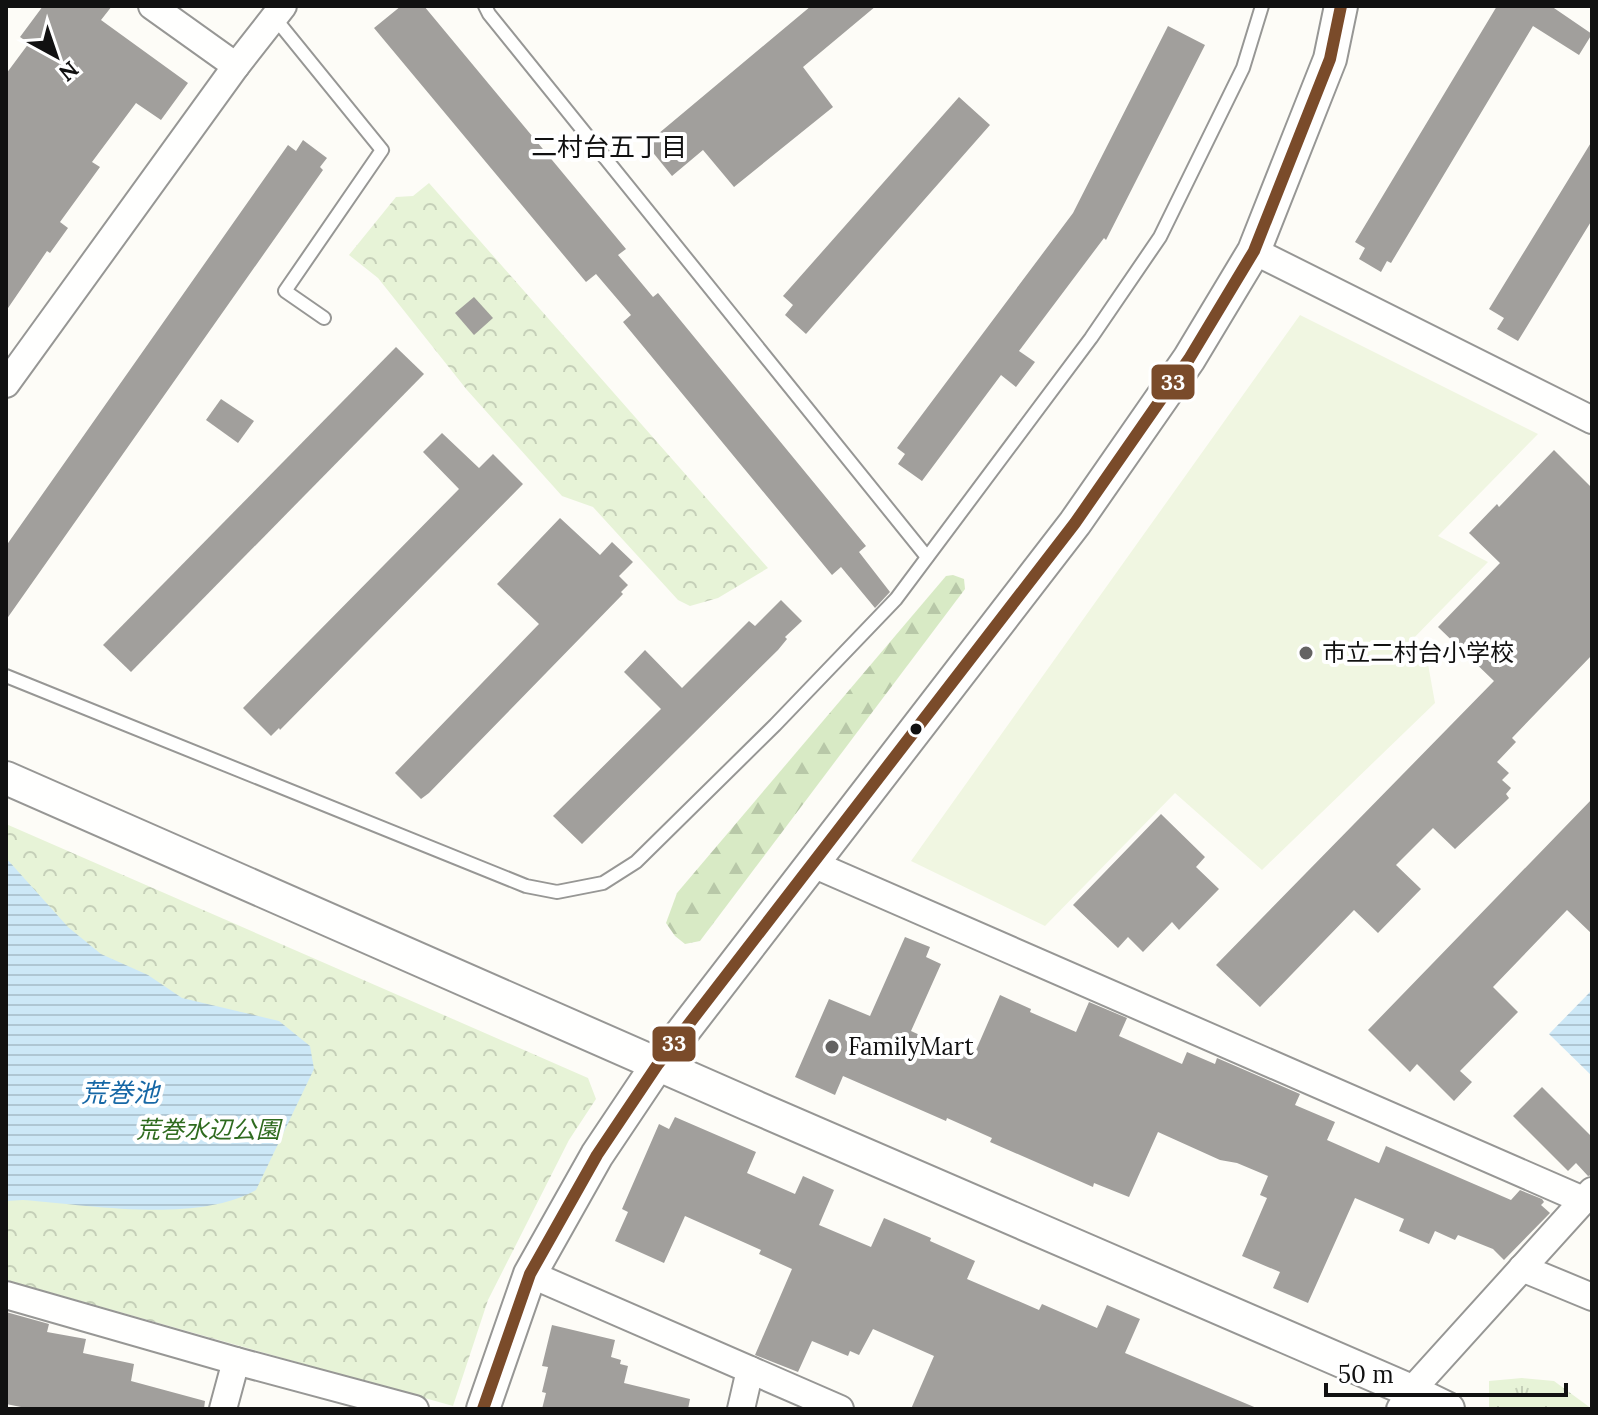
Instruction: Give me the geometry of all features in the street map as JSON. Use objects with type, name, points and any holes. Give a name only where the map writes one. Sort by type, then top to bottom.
[{"type":"street","points":[[152,6],[236,66]]},
{"type":"street","points":[[483,1409],[530,1274],[597,1155],[658,1064],[1075,523],[1189,359],[1254,251],[1330,59],[1341,6]]},
{"type":"street","points":[[6,384],[278,12]]},
{"type":"street","points":[[1254,251],[1592,420]]},
{"type":"street","points":[[6,778],[658,1064],[1405,1400],[1448,1409]]},
{"type":"street","points":[[813,864],[1588,1196],[1405,1400]]},
{"type":"street","points":[[1522,1268],[1592,1297]]},
{"type":"street","points":[[530,1274],[840,1409]]},
{"type":"street","points":[[6,1295],[415,1409]]},
{"type":"street","points":[[223,1409],[236,1361]]},
{"type":"street","points":[[741,1409],[750,1370]]},
{"type":"lane","points":[[485,6],[927,557]]},
{"type":"lane","points":[[6,676],[526,886],[557,892],[603,883],[636,862],[775,725],[896,599],[1091,338],[1160,237],[1243,68],[1262,6]]},
{"type":"lane","points":[[278,12],[382,150],[285,291],[324,318]]},
{"type":"green space","points":[[429,183],[768,568],[718,598],[690,606],[678,600],[593,507],[562,496],[467,390],[378,278],[349,255],[396,197],[413,196]]},
{"type":"green space","points":[[1300,315],[1538,434],[1438,536],[1488,562],[1407,645],[1428,664],[1435,703],[1262,870],[1175,793],[1045,926],[911,861]]},
{"type":"green space","points":[[946,576],[964,579],[965,589],[700,941],[685,944],[666,923],[677,893]]},
{"type":"green space","name":"荒巻水辺公園","points":[[6,824],[588,1078],[596,1099],[569,1140],[488,1300],[453,1406],[6,1280]]},
{"type":"green space","points":[[1522,1378],[1554,1381],[1592,1409],[1489,1409],[1489,1381]]},
{"type":"water","name":"荒巻池","points":[[6,858],[68,927],[101,954],[148,975],[182,998],[279,1021],[310,1046],[314,1069],[256,1190],[204,1207],[174,1209],[142,1210],[6,1201]]},
{"type":"water","points":[[1592,990],[1592,1076],[1549,1034]]},
{"type":"building","points":[[43,6],[112,6],[101,20],[188,83],[161,120],[136,103],[92,162],[100,167],[60,222],[68,228],[50,253],[47,251],[6,311],[6,74],[29,43],[20,37]]},
{"type":"building","points":[[401,6],[424,6],[626,249],[618,255],[653,297],[658,293],[866,546],[859,552],[890,592],[875,608],[841,567],[832,575],[623,322],[631,315],[596,274],[586,282],[374,28]]},
{"type":"building","points":[[811,6],[876,6],[803,67],[833,107],[734,187],[703,150],[672,176],[646,144]]},
{"type":"building","points":[[1497,6],[1551,6],[1592,34],[1579,55],[1533,26],[1391,263],[1387,261],[1381,272],[1359,259],[1365,248],[1355,242]]},
{"type":"building","points":[[1168,26],[1205,45],[1106,240],[1104,238],[1019,351],[1035,362],[1016,387],[1001,375],[922,481],[898,464],[905,454],[897,448],[1073,213]]},
{"type":"building","points":[[959,97],[990,125],[806,334],[785,315],[793,305],[783,296]]},
{"type":"building","points":[[303,140],[327,158],[320,167],[323,170],[6,620],[6,546],[288,145],[296,151]]},
{"type":"building","points":[[1592,141],[1592,220],[1518,341],[1497,329],[1504,318],[1489,309]]},
{"type":"building","points":[[474,297],[493,318],[474,335],[455,313]]},
{"type":"building","points":[[396,347],[424,374],[131,672],[103,645]]},
{"type":"building","points":[[221,399],[254,421],[238,443],[206,420]]},
{"type":"building","points":[[442,433],[479,468],[493,454],[523,484],[271,736],[243,708],[459,489],[423,452]]},
{"type":"building","points":[[1554,450],[1592,488],[1592,655],[1512,738],[1516,742],[1497,762],[1509,773],[1502,780],[1511,788],[1506,794],[1509,798],[1455,849],[1433,828],[1396,865],[1421,889],[1378,933],[1354,910],[1260,1007],[1216,965],[1494,681],[1438,627],[1500,563],[1469,533]]},
{"type":"building","points":[[560,518],[600,555],[612,542],[633,562],[619,576],[628,585],[621,592],[623,594],[421,799],[395,773],[539,624],[497,584]]},
{"type":"building","points":[[781,600],[802,621],[785,637],[787,639],[778,650],[582,844],[553,816],[661,709],[624,672],[645,650],[682,688],[749,621],[755,626]]},
{"type":"building","points":[[1592,799],[1592,934],[1567,910],[1493,987],[1518,1012],[1460,1071],[1472,1082],[1454,1101],[1417,1064],[1410,1072],[1368,1030]]},
{"type":"building","points":[[1161,814],[1205,857],[1196,867],[1219,889],[1179,930],[1172,922],[1143,952],[1128,937],[1118,948],[1073,905]]},
{"type":"building","points":[[905,937],[930,947],[926,957],[941,964],[911,1031],[955,1051],[973,1057],[1000,995],[1076,1032],[1089,1002],[1127,1018],[1119,1036],[1182,1064],[1187,1052],[1215,1064],[1217,1058],[1300,1094],[1295,1105],[1335,1122],[1327,1140],[1379,1163],[1386,1146],[1511,1200],[1520,1190],[1542,1199],[1544,1202],[1541,1205],[1550,1213],[1504,1260],[1493,1249],[1458,1235],[1455,1240],[1435,1231],[1429,1244],[1399,1231],[1404,1219],[1355,1198],[1308,1303],[1273,1288],[1280,1272],[1242,1256],[1267,1198],[1260,1195],[1268,1176],[1237,1163],[1220,1160],[1158,1132],[1129,1197],[1094,1183],[1093,1187],[990,1142],[992,1138],[947,1118],[946,1121],[843,1076],[835,1095],[795,1077],[829,999],[870,1016]]},
{"type":"building","points":[[1542,1087],[1592,1137],[1592,1175],[1588,1176],[1576,1163],[1568,1171],[1513,1116]]},
{"type":"building","points":[[675,1117],[756,1152],[747,1173],[795,1194],[803,1176],[834,1190],[819,1225],[871,1247],[884,1218],[975,1261],[967,1279],[1039,1310],[1042,1304],[1097,1328],[1107,1305],[1140,1319],[1125,1353],[1259,1409],[911,1409],[934,1356],[873,1329],[859,1355],[850,1351],[848,1356],[812,1341],[798,1372],[755,1355],[792,1269],[759,1254],[761,1250],[685,1216],[664,1263],[615,1241],[628,1212],[622,1209],[659,1124],[669,1129]]},
{"type":"building","points":[[6,1312],[49,1324],[47,1332],[86,1339],[83,1353],[134,1364],[131,1381],[205,1401],[204,1409],[31,1409],[6,1404]]},
{"type":"building","points":[[552,1325],[615,1340],[611,1357],[628,1366],[624,1383],[690,1399],[688,1409],[542,1409],[546,1393],[542,1392],[548,1367],[542,1366]]},
{"type":"transit line","name":"33","points":[[483,1409],[530,1274],[597,1155],[658,1064],[1075,523],[1189,359],[1254,251],[1330,59],[1341,6]]},
{"type":"place","name":"市立二村台小学校","points":[[1306,653]]},
{"type":"place","name":"FamilyMart","points":[[832,1047]]},
{"type":"district","name":"二村台五丁目","points":[[609,147]]}]
